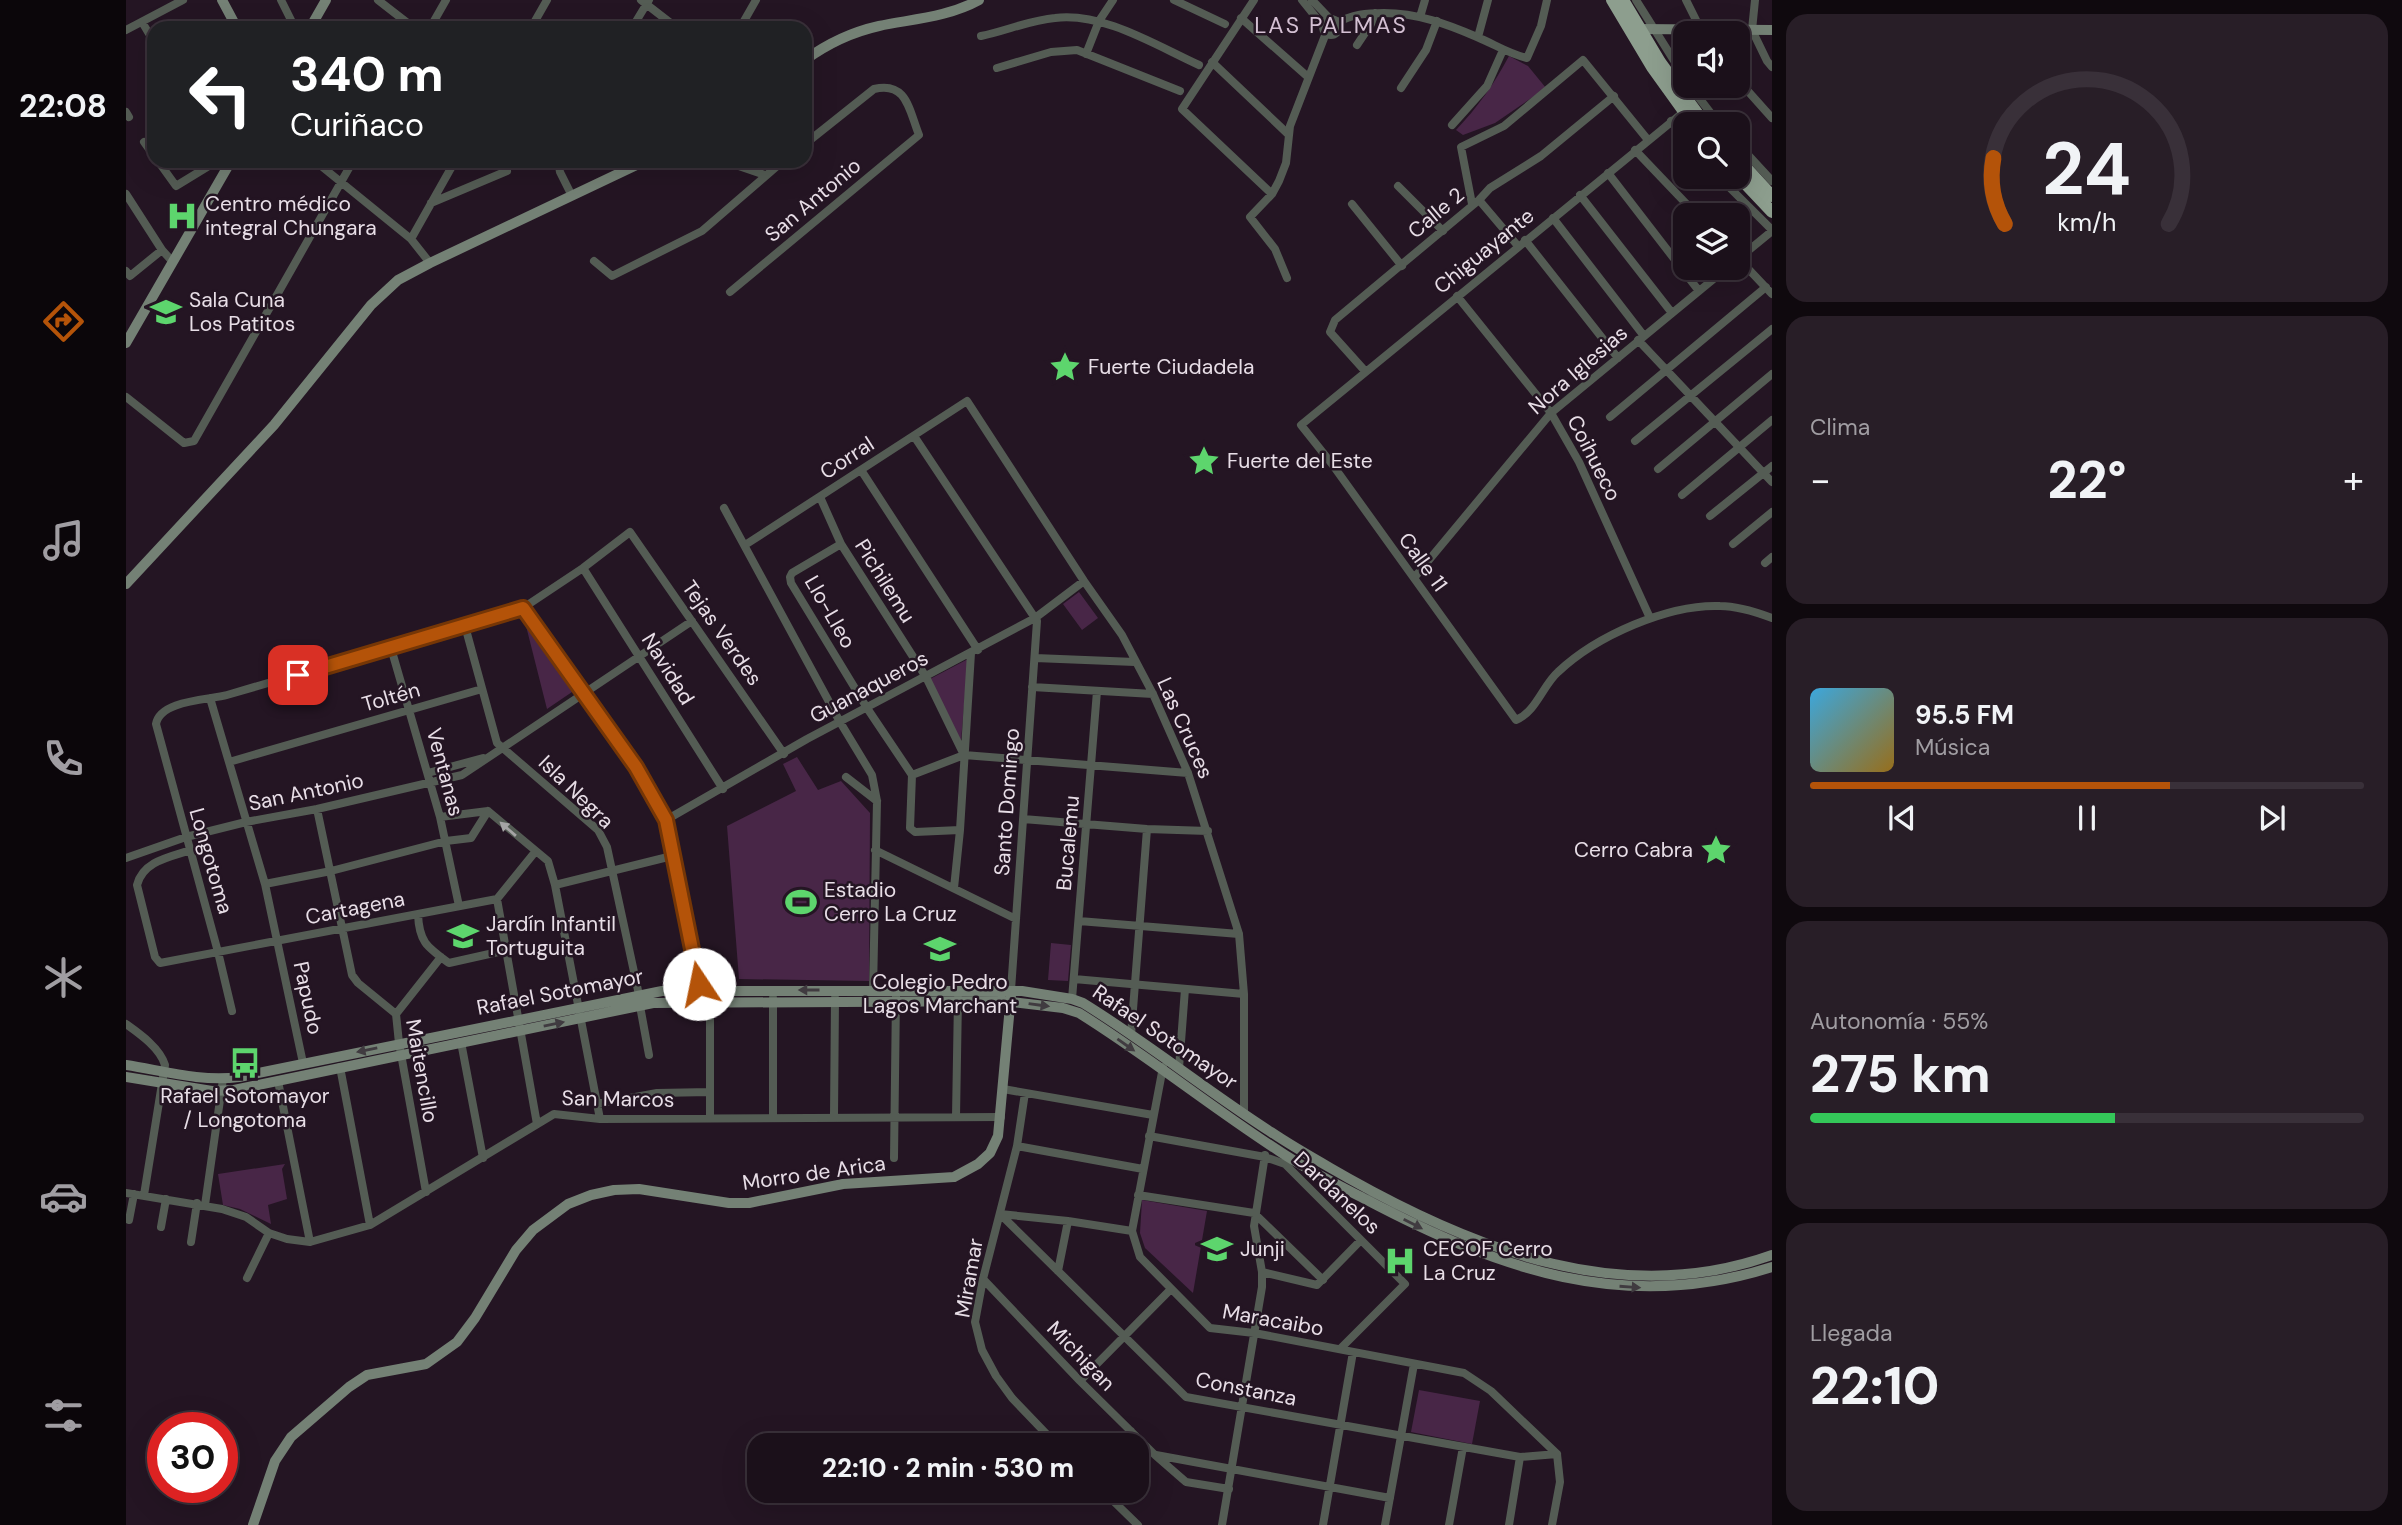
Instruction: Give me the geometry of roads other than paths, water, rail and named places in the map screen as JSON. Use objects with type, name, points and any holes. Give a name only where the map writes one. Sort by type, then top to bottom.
[{"type":"main road","points":[[222,0],[233,21]]},
{"type":"main road","points":[[812,56],[850,35],[879,26],[947,13],[979,0]]},
{"type":"main road","points":[[1612,0],[1641,29],[1673,30]]},
{"type":"main road","points":[[1623,0],[1688,112]]},
{"type":"main road","points":[[313,21],[321,3]]},
{"type":"main road","points":[[1752,30],[1772,30]]},
{"type":"main road","points":[[1687,109],[1691,112]]},
{"type":"main road","points":[[126,344],[226,168]]},
{"type":"main road","points":[[126,584],[274,425],[371,305],[398,281],[430,263],[630,168]]},
{"type":"main road","points":[[1750,172],[1772,196]]},
{"type":"main road","points":[[1750,189],[1772,212]]},
{"type":"main road","name":"Rafael Sotomayor","points":[[126,1065],[223,1092],[340,1067],[400,1049],[639,1000],[702,990],[773,996]]},
{"type":"main road","name":"Rafael Sotomayor","points":[[835,995],[873,990],[896,995]]},
{"type":"main road","name":"Rafael Sotomayor","points":[[639,1000],[709,1001],[835,995],[1072,999],[1083,1003],[1131,1035],[1164,1065],[1268,1144],[1324,1177],[1437,1236],[1563,1278],[1614,1286],[1667,1287],[1724,1281],[1772,1268]]},
{"type":"main road","name":"Rafael Sotomayor","points":[[1011,996],[1074,1011],[1164,1065],[1179,1068],[1270,1132],[1366,1188],[1435,1223],[1480,1241],[1564,1266],[1602,1274],[1667,1276],[1730,1268],[1772,1255]]},
{"type":"main road","name":"Morro de Arica","points":[[253,1525],[275,1461],[291,1437],[367,1375],[426,1364],[457,1342],[475,1318],[516,1250],[533,1230],[568,1204],[614,1190],[639,1189],[729,1203],[749,1203],[843,1184],[954,1177],[971,1168],[990,1153],[998,1136],[1011,996]]},
{"type":"main road","name":"Rafael Sotomayor","points":[[126,1077],[223,1079],[303,1063],[461,1042],[520,1025]]},
{"type":"street","points":[[126,30],[183,0]]},
{"type":"street","points":[[281,0],[292,21]]},
{"type":"street","points":[[378,0],[405,21]]},
{"type":"street","points":[[434,21],[446,0]]},
{"type":"street","points":[[535,21],[547,0]]},
{"type":"street","points":[[744,21],[756,0]]},
{"type":"street","points":[[1086,54],[1099,21],[1113,0]]},
{"type":"street","points":[[1174,0],[1225,24]]},
{"type":"street","points":[[1254,0],[1182,109],[1272,194]]},
{"type":"street","points":[[1302,0],[1331,35],[1336,33],[1338,28],[1334,21],[1312,0]]},
{"type":"street","points":[[1420,17],[1425,0]]},
{"type":"street","points":[[1478,37],[1488,0]]},
{"type":"street","points":[[1287,278],[1275,249],[1250,217],[1272,194],[1286,163],[1288,134],[1326,21],[1375,13],[1420,17],[1437,21],[1527,58],[1541,26],[1547,0]]},
{"type":"street","points":[[1636,0],[1641,29],[1673,65]]},
{"type":"street","points":[[1686,0],[1699,21]]},
{"type":"street","points":[[1755,0],[1752,30],[1772,67]]},
{"type":"street","points":[[636,21],[646,1],[669,21]]},
{"type":"street","points":[[1357,45],[1375,13]]},
{"type":"street","points":[[981,36],[1054,18],[1069,17],[1099,21],[1199,65]]},
{"type":"street","points":[[1241,18],[1308,77]]},
{"type":"street","points":[[1401,88],[1426,50],[1437,21]]},
{"type":"street","points":[[142,22],[147,30]]},
{"type":"street","points":[[998,68],[1051,52],[1068,50],[1086,54],[1180,91]]},
{"type":"street","points":[[1452,125],[1487,86],[1503,50]]},
{"type":"street","points":[[1518,246],[1476,202],[1461,147],[1504,126],[1583,60],[1648,140]]},
{"type":"street","points":[[1212,62],[1288,134]]},
{"type":"street","name":"San Antonio","points":[[730,292],[919,135],[902,95],[893,87],[884,87],[874,89],[812,138]]},
{"type":"street","points":[[1750,93],[1772,118]]},
{"type":"street","name":"Calle 2","points":[[1365,371],[1330,332],[1335,320],[1443,231],[1490,188],[1541,156],[1614,96]]},
{"type":"street","points":[[1699,98],[1710,112]]},
{"type":"street","name":"Chiguayante","points":[[1301,425],[1687,109]]},
{"type":"street","points":[[144,142],[147,146]]},
{"type":"street","points":[[1635,150],[1686,203]]},
{"type":"street","points":[[1750,157],[1772,181]]},
{"type":"street","points":[[163,168],[176,186],[202,168]]},
{"type":"street","points":[[215,168],[221,177]]},
{"type":"street","points":[[324,168],[411,239],[430,263]]},
{"type":"street","points":[[126,397],[182,441],[189,444],[195,439],[349,168]]},
{"type":"street","points":[[411,239],[451,168]]},
{"type":"street","points":[[559,168],[572,196]]},
{"type":"street","points":[[744,168],[765,175]]},
{"type":"street","points":[[594,261],[612,276],[702,231],[774,168]]},
{"type":"street","points":[[431,203],[507,171]]},
{"type":"street","points":[[1608,173],[1699,290]]},
{"type":"street","points":[[1398,186],[1443,231]]},
{"type":"street","points":[[1731,189],[1772,230],[1750,248]]},
{"type":"street","points":[[126,194],[172,261]]},
{"type":"street","points":[[1580,195],[1672,313]]},
{"type":"street","points":[[1352,204],[1402,265]]},
{"type":"street","points":[[1553,218],[1666,370],[1772,482]]},
{"type":"street","points":[[1525,240],[1618,358]]},
{"type":"street","points":[[126,271],[130,276],[162,250]]},
{"type":"street","points":[[1610,417],[1769,290],[1750,270]]},
{"type":"street","name":"Nora Iglesias","points":[[1414,578],[1550,413],[1712,280]]},
{"type":"street","name":"Coihueco","points":[[1457,296],[1550,413],[1579,463],[1650,618]]},
{"type":"street","points":[[1635,441],[1772,329]]},
{"type":"street","points":[[1658,469],[1772,374]]},
{"type":"street","name":"Corral","points":[[745,544],[967,401]]},
{"type":"street","name":"Las Cruces","points":[[967,401],[1122,635],[1153,694],[1188,773],[1239,934],[1244,994],[1244,1114]]},
{"type":"street","points":[[1682,495],[1772,420]]},
{"type":"street","name":"Calle 11","points":[[1301,425],[1517,719],[1525,716],[1555,674],[1570,661],[1596,642],[1650,618]]},
{"type":"street","points":[[914,436],[1035,618]]},
{"type":"street","points":[[1710,516],[1772,466]]},
{"type":"street","points":[[862,470],[975,652],[954,888]]},
{"type":"street","name":"Pichilemu","points":[[820,497],[841,544],[926,677],[964,755]]},
{"type":"street","points":[[724,508],[840,722],[872,775],[877,801],[873,990]]},
{"type":"street","points":[[1733,544],[1772,512]]},
{"type":"street","name":"Tejas Verdes","points":[[583,568],[630,532],[784,754]]},
{"type":"street","name":"Llo-Lleo","points":[[841,544],[792,573],[791,583],[867,708],[912,775]]},
{"type":"street","points":[[211,698],[523,608],[583,568]]},
{"type":"street","name":"Navidad","points":[[583,568],[723,789]]},
{"type":"street","name":"Guanaqueros","points":[[666,820],[840,722],[1035,618],[1084,581]]},
{"type":"street","points":[[1650,618],[1699,607],[1720,606],[1753,611],[1772,618]]},
{"type":"street","points":[[523,608],[643,778],[666,820],[699,984],[709,1001],[710,1118]]},
{"type":"street","name":"Santo Domingo","points":[[1011,996],[1035,657],[1035,618]]},
{"type":"street","name":"San Antonio","points":[[126,858],[186,837],[246,822],[317,809],[462,775],[692,621]]},
{"type":"street","name":"Isla Negra","points":[[465,626],[494,736],[503,748],[598,830],[607,847],[649,1055]]},
{"type":"street","name":"Ventanas","points":[[391,648],[440,817],[459,906]]},
{"type":"street","points":[[1035,657],[1135,662]]},
{"type":"street","points":[[1032,687],[1153,694]]},
{"type":"street","name":"Toltén","points":[[229,762],[482,689]]},
{"type":"street","name":"Bucalemu","points":[[1072,999],[1097,691]]},
{"type":"street","name":"Longotoma","points":[[211,698],[189,700],[156,720],[232,1012]]},
{"type":"street","name":"Papudo","points":[[211,698],[265,884],[303,1063]]},
{"type":"street","points":[[960,830],[911,831],[912,775],[964,755],[1188,773]]},
{"type":"street","name":"San Antonio","points":[[428,773],[490,757]]},
{"type":"street","points":[[846,777],[877,801]]},
{"type":"street","name":"Maitencillo","points":[[317,809],[354,978],[396,1014],[426,1192]]},
{"type":"street","points":[[265,884],[331,871],[446,841],[471,838],[488,811]]},
{"type":"street","points":[[440,817],[488,811],[548,861],[555,885],[600,1119]]},
{"type":"street","points":[[1023,819],[1208,831]]},
{"type":"street","points":[[1131,1035],[1147,829]]},
{"type":"street","name":"Cartagena","points":[[191,850],[149,866],[139,877],[137,886],[155,957],[160,963],[497,899]]},
{"type":"street","points":[[875,850],[1016,919]]},
{"type":"street","points":[[535,852],[497,899],[537,1124]]},
{"type":"street","points":[[555,885],[672,856]]},
{"type":"street","points":[[418,914],[419,932],[426,945],[449,963],[507,950]]},
{"type":"street","points":[[1079,920],[1239,934]]},
{"type":"street","points":[[396,1014],[441,957]]},
{"type":"street","points":[[1074,979],[1244,994]]},
{"type":"street","points":[[1179,1068],[1185,989]]},
{"type":"street","points":[[834,1118],[835,995]]},
{"type":"street","points":[[894,1158],[896,995]]},
{"type":"street","points":[[956,1117],[958,995]]},
{"type":"street","points":[[773,996],[773,1118]]},
{"type":"street","points":[[126,1024],[142,1036],[163,1059],[163,1077],[144,1195]]},
{"type":"street","points":[[461,1042],[482,1158]]},
{"type":"street","points":[[1000,1214],[1132,1231],[1164,1065]]},
{"type":"street","points":[[340,1067],[370,1226]]},
{"type":"street","points":[[191,1242],[223,1092],[223,1079]]},
{"type":"street","points":[[278,1081],[310,1242]]},
{"type":"street","points":[[1003,1088],[1153,1115]]},
{"type":"street","name":"San Marcos","points":[[597,1104],[657,1093],[710,1092]]},
{"type":"street","name":"Miramar","points":[[1026,1093],[1017,1146],[983,1279],[975,1322],[982,1350],[996,1376],[1012,1398],[1046,1433]]},
{"type":"street","name":"San Marcos","points":[[130,1193],[201,1204],[246,1217],[269,1233],[294,1241],[310,1242],[370,1226],[554,1114],[600,1119],[1001,1117]]},
{"type":"street","points":[[1222,1525],[1261,1295],[1262,1272],[1254,1213],[1270,1132]]},
{"type":"street","name":"Dardanelos","points":[[1149,1136],[1265,1157],[1285,1164],[1405,1284],[1340,1349]]},
{"type":"street","points":[[1017,1146],[1143,1169]]},
{"type":"street","points":[[129,1220],[130,1193]]},
{"type":"street","points":[[1139,1195],[1254,1213],[1323,1280]]},
{"type":"street","points":[[161,1227],[166,1199]]},
{"type":"street","name":"Constanza","points":[[1000,1214],[1186,1397],[1520,1457],[1557,1454]]},
{"type":"street","points":[[1058,1271],[1068,1221]]},
{"type":"street","name":"Maracaibo","points":[[1132,1231],[1140,1257],[1210,1328],[1254,1333],[1464,1373],[1527,1423],[1557,1454]]},
{"type":"street","points":[[247,1278],[269,1233]]},
{"type":"street","points":[[1262,1272],[1317,1285],[1361,1240]]},
{"type":"street","name":"Michigan","points":[[983,1279],[1080,1381],[1186,1482],[1229,1489]]},
{"type":"street","points":[[1080,1381],[1171,1289]]},
{"type":"street","points":[[1323,1525],[1353,1352]]},
{"type":"street","points":[[1385,1525],[1415,1364]]},
{"type":"street","points":[[1449,1525],[1463,1447]]},
{"type":"street","points":[[1552,1525],[1560,1482],[1557,1454]]},
{"type":"street","points":[[1155,1455],[1390,1498]]},
{"type":"street","points":[[1508,1525],[1520,1457]]},
{"type":"street","points":[[1115,1503],[1138,1525]]},
{"type":"place","name":"Centro médico integral Chungara","points":[[182,216]]},
{"type":"place","name":"Sala Cuna Los Patitos","points":[[166,312]]},
{"type":"place","name":"Fuerte Ciudadela","points":[[1065,367]]},
{"type":"place","name":"Fuerte del Este","points":[[1204,461]]},
{"type":"place","name":"Cerro Cabra","points":[[1716,850]]},
{"type":"place","name":"Estadio Cerro La Cruz","points":[[801,902]]},
{"type":"place","name":"Jardín Infantil Tortuguita","points":[[463,936]]},
{"type":"place","name":"Colegio Pedro Lagos Marchant","points":[[940,949]]},
{"type":"place","name":"Rafael Sotomayor / Longotoma","points":[[245,1063]]},
{"type":"place","name":"Junji","points":[[1217,1249]]},
{"type":"place","name":"CECOF Cerro La Cruz","points":[[1400,1261]]},
{"type":"district","name":"LAS PALMAS","points":[[1331,25]]}]
